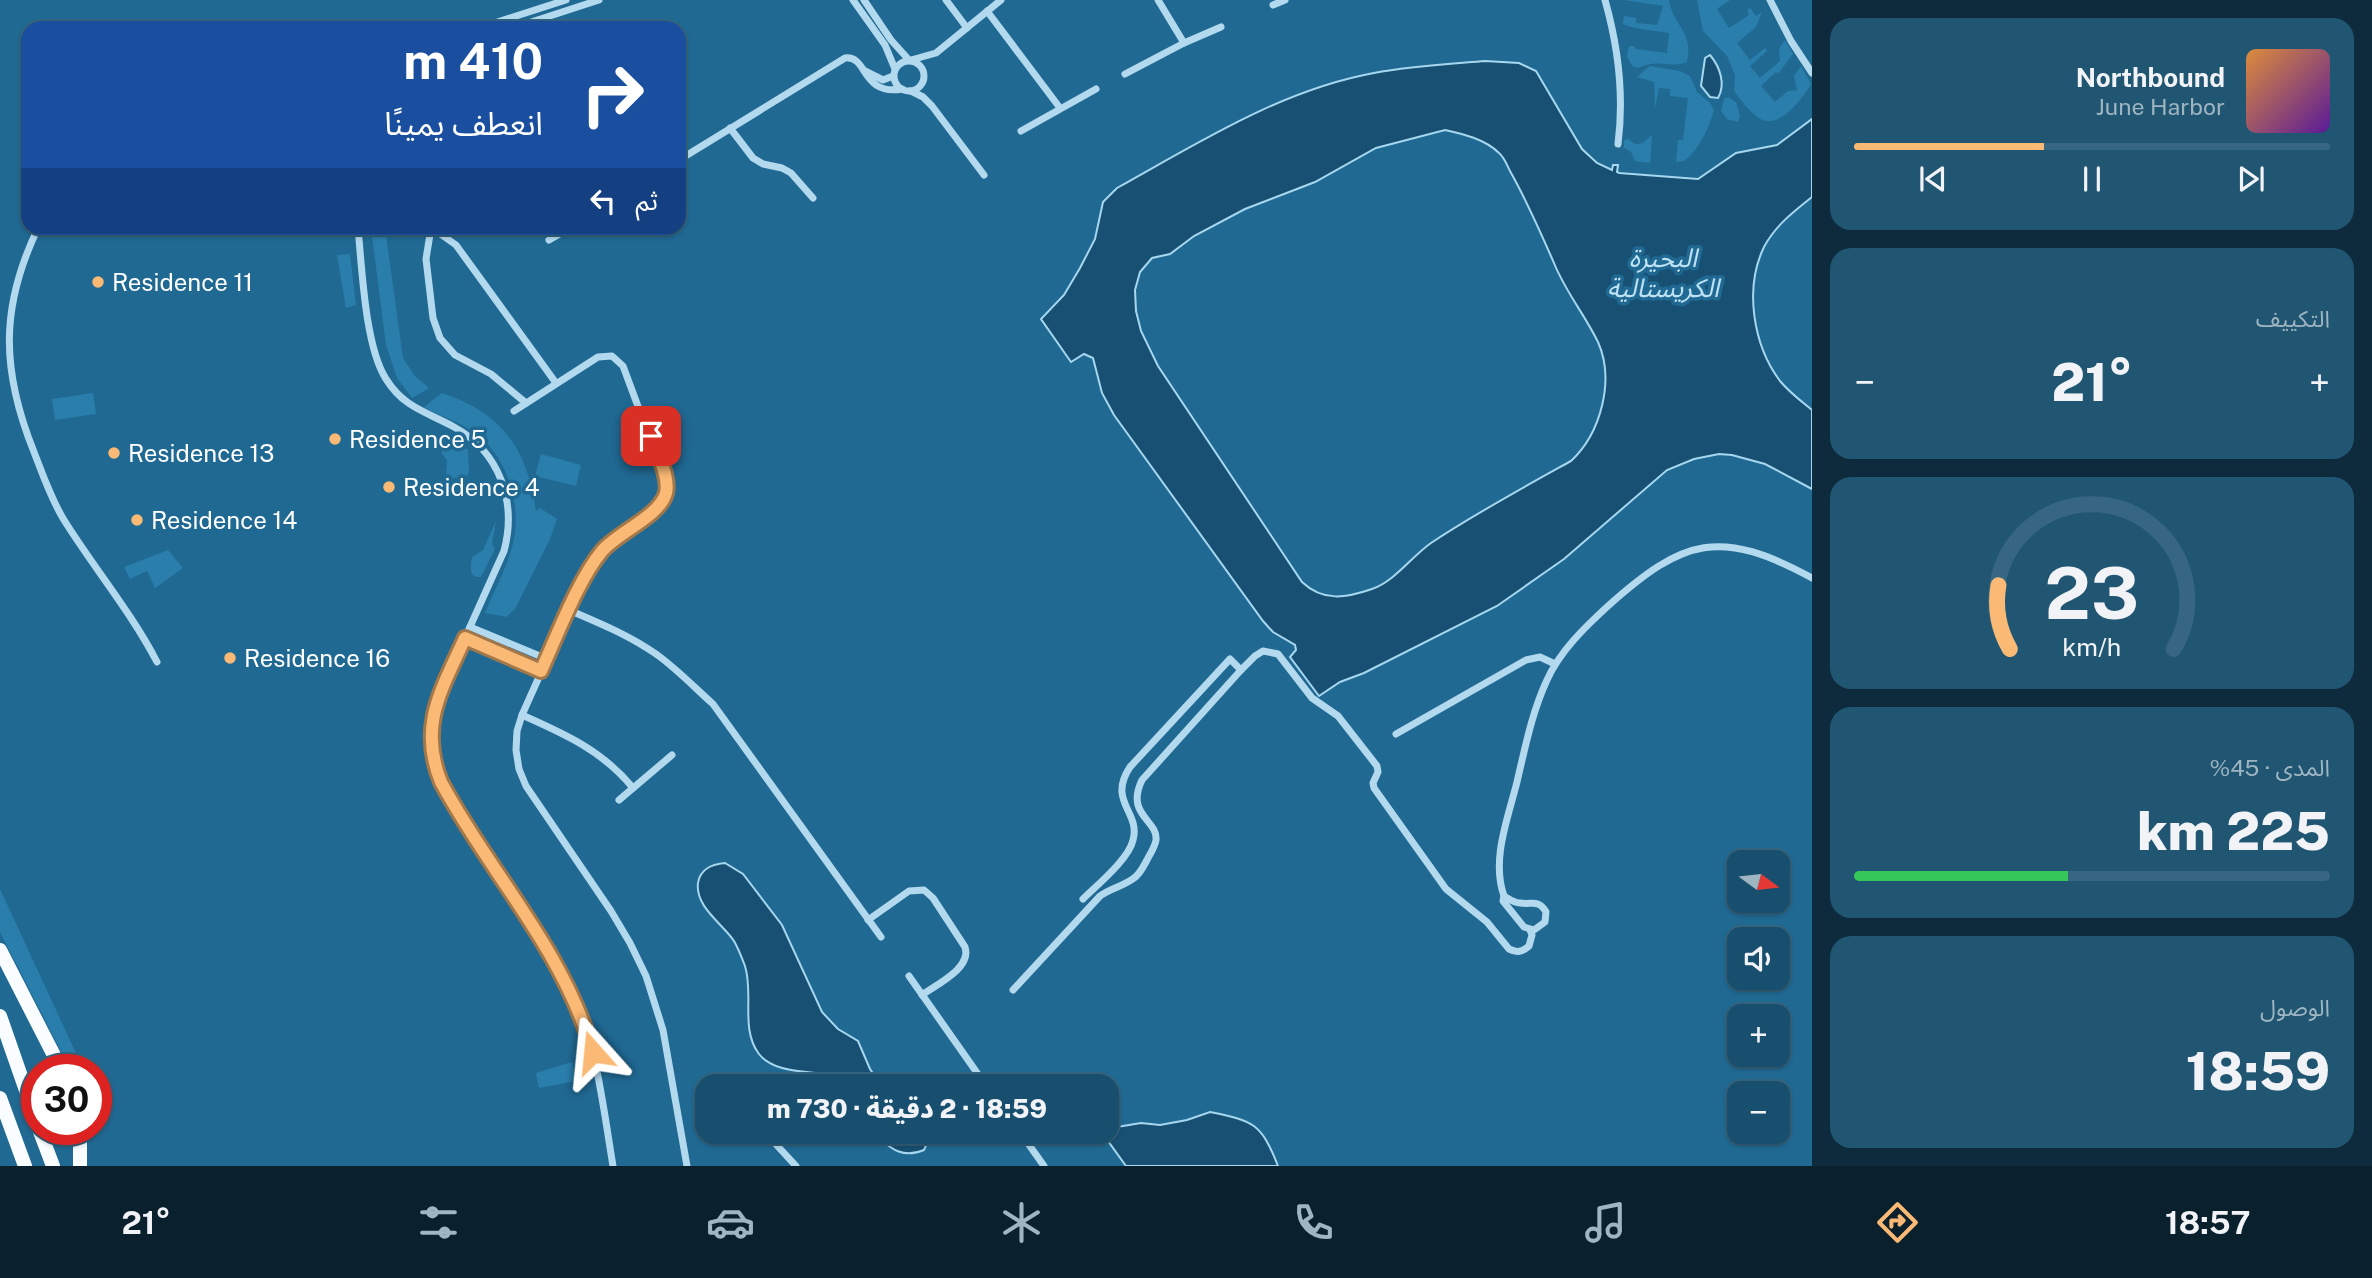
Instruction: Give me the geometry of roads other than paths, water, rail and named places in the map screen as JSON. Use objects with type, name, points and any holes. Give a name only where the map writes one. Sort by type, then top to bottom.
[{"type":"main road","points":[[0,950],[53,1054]]},
{"type":"main road","points":[[0,1016],[21,1076]]},
{"type":"main road","points":[[0,1098],[25,1166]]},
{"type":"main road","points":[[45,1145],[53,1166]]},
{"type":"main road","points":[[80,1145],[80,1166]]},
{"type":"street","points":[[501,21],[566,0]]},
{"type":"street","points":[[534,21],[599,0]]},
{"type":"street","points":[[853,0],[885,45],[897,85],[932,106],[984,175]]},
{"type":"street","points":[[864,0],[891,40],[910,60],[918,64],[932,106]]},
{"type":"street","points":[[946,0],[967,28]]},
{"type":"street","points":[[911,91],[919,87],[936,53],[1001,0]]},
{"type":"street","points":[[1158,0],[1184,43]]},
{"type":"street","points":[[1273,5],[1285,0]]},
{"type":"street","points":[[1605,0],[1619,78],[1618,144]]},
{"type":"street","points":[[1770,0],[1791,41],[1812,73]]},
{"type":"street","points":[[987,11],[1060,108]]},
{"type":"street","points":[[1125,74],[1221,27]]},
{"type":"street","points":[[864,71],[883,80],[894,73],[901,62],[936,53]]},
{"type":"street","points":[[686,156],[845,58],[854,58],[868,79],[879,87],[894,91],[902,89]]},
{"type":"street","points":[[1021,131],[1096,89]]},
{"type":"street","points":[[730,128],[753,158],[791,173],[813,198]]},
{"type":"street","points":[[35,235],[18,273],[9,308],[6,344],[10,382],[25,431],[63,518],[136,624],[158,663]]},
{"type":"street","points":[[359,235],[372,346],[382,372],[405,402],[461,430],[478,444],[498,472],[506,494],[509,528],[504,551],[435,707],[431,733],[434,763],[447,793],[547,945],[577,1003],[593,1052],[613,1166]]},
{"type":"street","points":[[431,235],[426,259],[433,318],[440,338],[455,355],[500,380],[526,403]]},
{"type":"street","points":[[441,235],[456,245],[556,383]]},
{"type":"street","points":[[549,240],[557,235]]},
{"type":"street","points":[[429,243],[443,237]]},
{"type":"street","points":[[514,411],[598,357],[609,355],[619,360],[646,422],[666,488],[659,506],[615,539],[599,555],[569,610],[522,715],[517,731],[516,750],[519,769],[526,786],[621,926],[650,987],[667,1048],[687,1166]]},
{"type":"street","points":[[1013,990],[1100,896],[1140,873],[1156,838],[1138,806],[1140,785],[1241,670],[1258,653],[1268,650],[1278,654],[1312,698],[1338,716],[1377,766],[1374,788],[1446,889],[1487,922],[1509,949],[1520,951],[1529,946],[1532,935],[1503,900],[1499,868],[1505,829],[1529,731],[1543,689],[1555,664],[1588,625],[1613,602],[1661,564],[1686,552],[1710,547],[1744,549],[1772,557],[1812,578]]},
{"type":"street","points":[[569,610],[613,629],[647,648],[679,672],[713,705],[881,937]]},
{"type":"street","points":[[470,626],[547,659]]},
{"type":"street","points":[[465,638],[541,671]]},
{"type":"street","points":[[505,656],[511,643]]},
{"type":"street","points":[[1396,734],[1526,660],[1540,657],[1555,664]]},
{"type":"street","points":[[1083,899],[1125,856],[1133,841],[1134,825],[1121,793],[1122,782],[1130,766],[1230,659],[1241,670]]},
{"type":"street","points":[[522,715],[584,743],[615,768],[633,788]]},
{"type":"street","points":[[620,800],[672,755]]},
{"type":"street","points":[[869,920],[913,889],[924,890],[933,898],[965,947],[967,956],[963,965],[922,995]]},
{"type":"street","points":[[1504,896],[1518,903],[1534,902],[1543,906],[1546,912],[1545,922],[1530,930]]},
{"type":"street","points":[[909,976],[978,1074]]},
{"type":"street","points":[[776,1144],[796,1166]]},
{"type":"street","points":[[1028,1144],[1044,1166]]},
{"type":"water","points":[[1710,55],[1721,76],[1722,87],[1718,98],[1710,97],[1701,86],[1705,58]]},
{"type":"water","name":"البحيرة الكريستالية","points":[[1485,61],[1519,63],[1536,71],[1582,149],[1597,163],[1612,170],[1613,165],[1618,165],[1619,173],[1698,179],[1736,153],[1777,145],[1812,119],[1812,197],[1791,214],[1768,239],[1758,263],[1753,298],[1758,334],[1771,367],[1780,381],[1812,410],[1812,489],[1765,464],[1732,455],[1719,454],[1694,459],[1667,470],[1564,559],[1497,606],[1364,673],[1340,682],[1319,696],[1290,657],[1296,650],[1295,645],[1273,632],[1263,621],[1114,415],[1102,393],[1093,358],[1084,354],[1071,362],[1041,319],[1064,295],[1080,268],[1095,239],[1103,202],[1117,188],[1209,136],[1306,92],[1374,73]],"holes":[[[1445,130],[1487,144],[1505,161],[1559,273],[1598,342],[1605,373],[1602,405],[1590,436],[1571,461],[1431,543],[1396,575],[1380,585],[1353,595],[1318,593],[1302,582],[1158,366],[1141,331],[1135,290],[1140,272],[1152,258],[1170,254],[1194,236],[1245,209],[1315,182],[1376,148]]]},
{"type":"water","points":[[725,863],[743,874],[782,925],[822,1012],[838,1029],[858,1041],[873,1074],[798,1071],[772,1064],[759,1054],[750,1034],[745,966],[734,941],[705,907],[698,892],[699,878],[712,866]]},
{"type":"water","points":[[1210,1112],[1237,1118],[1254,1126],[1261,1132],[1278,1166],[1126,1166],[1110,1144],[1119,1144],[1119,1127],[1141,1123],[1160,1125]]},
{"type":"water","points":[[886,1144],[927,1144],[924,1150],[916,1153],[901,1152]]},
{"type":"place","name":"Residence 11","points":[[98,282]]},
{"type":"place","name":"Residence 5","points":[[335,439]]},
{"type":"place","name":"Residence 13","points":[[114,453]]},
{"type":"place","name":"Residence 4","points":[[389,487]]},
{"type":"place","name":"Residence 14","points":[[137,520]]},
{"type":"place","name":"Residence 16","points":[[230,658]]}]
